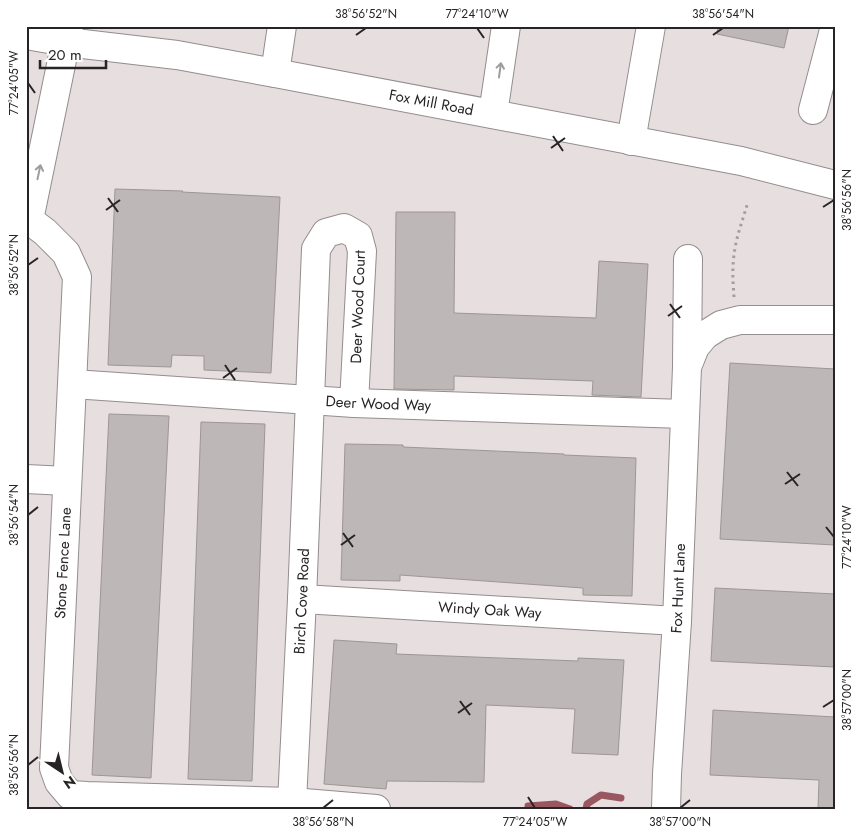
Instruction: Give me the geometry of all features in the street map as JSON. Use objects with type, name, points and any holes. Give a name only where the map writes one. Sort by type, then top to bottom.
[{"type":"street","points":[[275,73],[282,26]]},
{"type":"street","points":[[493,114],[506,26]]},
{"type":"street","points":[[631,141],[651,26]]},
{"type":"street","points":[[813,110],[835,26]]},
{"type":"street","name":"Fox Mill Road","points":[[26,35],[68,34],[741,161],[835,185]]},
{"type":"street","name":"Stone Fence Lane","points":[[68,34],[28,220],[45,232],[66,253],[77,277],[54,768],[59,782],[70,795],[79,796],[292,802],[376,809]]},
{"type":"street","name":"Deer Wood Court","points":[[311,400],[316,249],[326,232],[344,228],[358,236],[362,251],[354,403]]},
{"type":"street","name":"Fox Hunt Lane","points":[[666,809],[677,621],[687,367],[688,259]]},
{"type":"street","name":"Fox Hunt Lane","points":[[687,367],[695,347],[706,335],[721,325],[740,320],[835,320]]},
{"type":"street","name":"Deer Wood Way","points":[[72,384],[354,403],[684,414]]},
{"type":"street","name":"Birch Cove Road","points":[[292,802],[311,400]]},
{"type":"street","points":[[26,479],[67,481]]},
{"type":"street","name":"Windy Oak Way","points":[[302,599],[677,621]]},
{"type":"path","points":[[734,303],[732,272],[734,253],[748,202]]},
{"type":"building","points":[[718,26],[789,26],[784,48],[717,34]]},
{"type":"building","points":[[115,189],[280,197],[271,373],[204,370],[204,356],[172,355],[171,367],[108,365]]},
{"type":"building","points":[[396,212],[455,212],[454,313],[596,318],[599,261],[648,264],[641,397],[592,395],[593,381],[454,376],[454,390],[394,389]]},
{"type":"building","points":[[730,363],[835,369],[835,545],[720,539]]},
{"type":"building","points":[[109,414],[169,416],[151,778],[92,775]]},
{"type":"building","points":[[201,422],[265,424],[252,781],[188,779]]},
{"type":"building","points":[[345,444],[403,445],[403,447],[636,458],[632,596],[583,595],[583,588],[400,575],[400,581],[341,580]]},
{"type":"building","points":[[715,588],[835,594],[835,667],[711,661]]},
{"type":"building","points":[[334,640],[397,644],[396,654],[578,661],[578,658],[624,660],[618,755],[572,753],[575,709],[486,705],[484,782],[387,781],[386,789],[324,784]]},
{"type":"building","points":[[713,710],[835,717],[835,809],[818,809],[819,780],[710,775]]},
{"type":"waterway","points":[[586,809],[587,804],[601,795],[621,798]]},
{"type":"waterway","points":[[528,806],[556,804],[570,809]]}]
